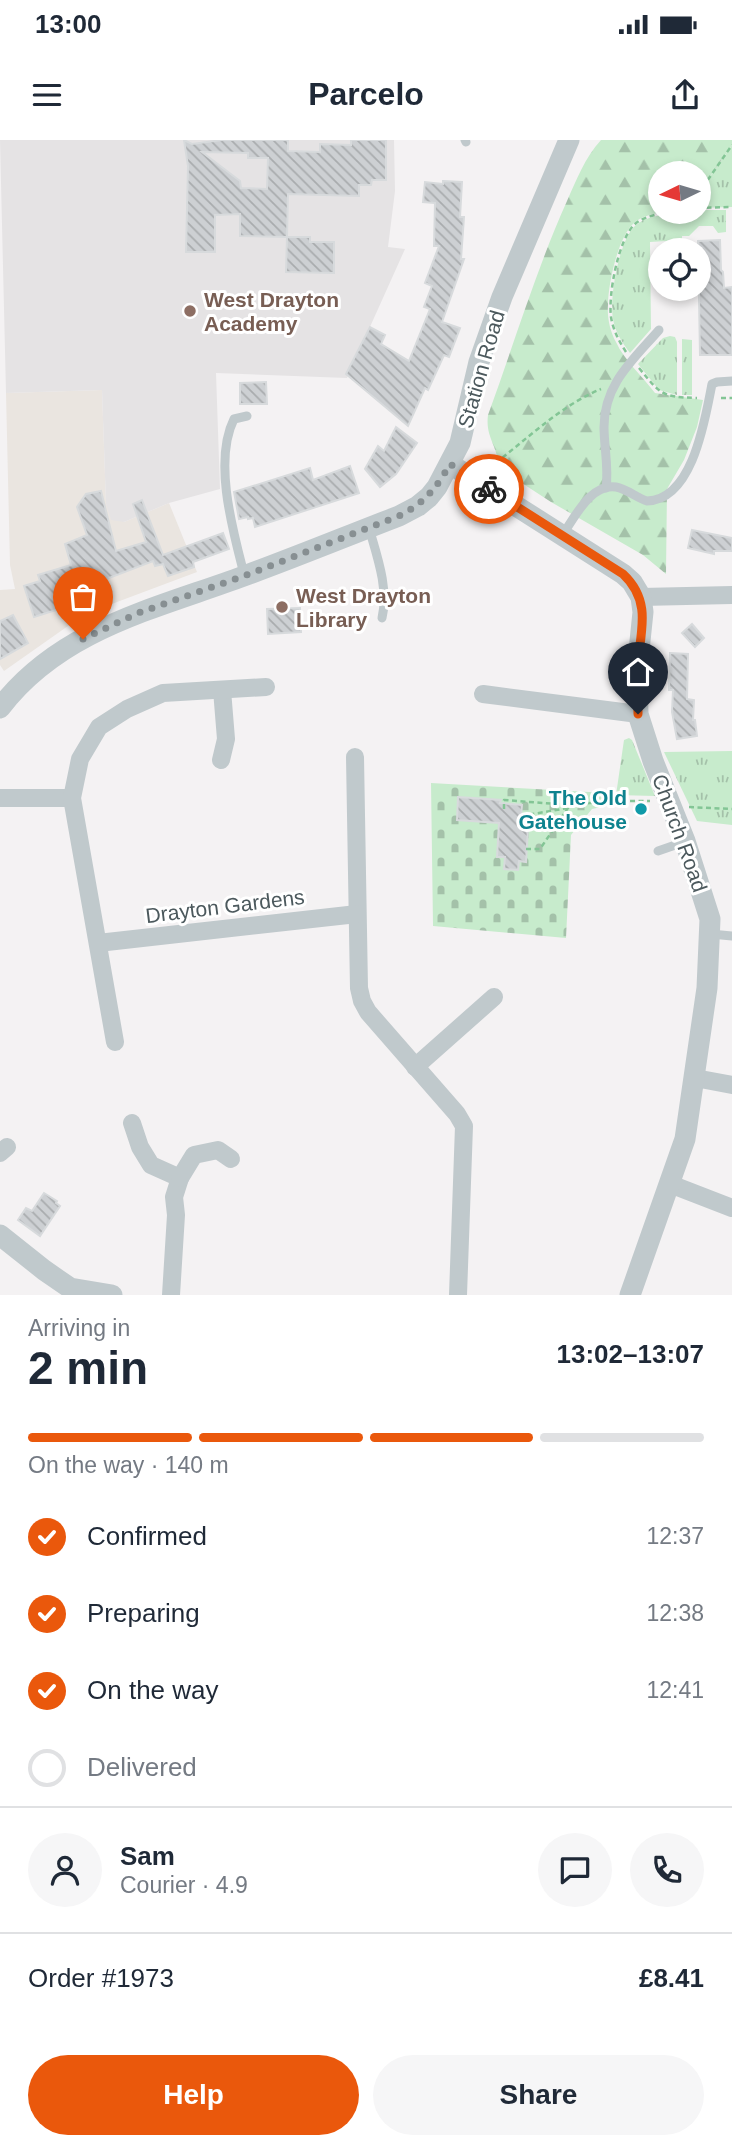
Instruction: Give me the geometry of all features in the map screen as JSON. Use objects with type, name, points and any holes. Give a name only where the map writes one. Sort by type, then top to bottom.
[{"type":"street","name":"Station Road","points":[[0,708],[27,677],[53,656],[75,643],[138,613],[244,576],[369,528],[418,506],[437,486],[460,443],[479,362],[502,297],[569,140]]},
{"type":"street","points":[[450,464],[623,574],[632,582],[640,597],[732,595]]},
{"type":"street","name":"Church Road","points":[[630,1295],[685,1139],[707,988],[710,919],[685,841],[653,761],[638,714],[637,670],[643,612],[640,597]]},
{"type":"street","points":[[115,1042],[72,798],[80,759],[99,727],[127,709],[163,693],[266,687]]},
{"type":"street","points":[[221,760],[226,739],[222,690]]},
{"type":"street","points":[[484,694],[638,714]]},
{"type":"street","points":[[355,757],[359,988],[362,1001],[457,1114],[464,1126],[458,1295]]},
{"type":"street","points":[[0,798],[72,798]]},
{"type":"street","name":"Drayton Gardens","points":[[98,943],[357,914]]},
{"type":"street","points":[[415,1067],[494,997]]},
{"type":"street","points":[[695,1078],[732,1085]]},
{"type":"street","points":[[132,1123],[140,1147],[150,1165],[180,1178]]},
{"type":"street","points":[[171,1295],[176,1215],[174,1196],[180,1178],[194,1155],[218,1150],[231,1159]]},
{"type":"street","points":[[670,1184],[732,1208]]},
{"type":"street","points":[[0,1234],[70,1288],[112,1295]]},
{"type":"lane","points":[[606,488],[606,407],[614,384],[660,330]]},
{"type":"lane","points":[[562,535],[588,499],[606,488],[619,488],[647,501],[660,500],[666,496],[692,461],[703,433],[714,382],[732,381]]},
{"type":"lane","points":[[244,576],[225,479],[230,428],[234,419],[247,416]]},
{"type":"lane","points":[[369,528],[380,568],[382,618]]},
{"type":"lane","points":[[658,851],[685,841]]},
{"type":"lane","points":[[709,934],[732,936]]},
{"type":"path","points":[[711,175],[732,145]]},
{"type":"path","points":[[711,208],[732,207]]},
{"type":"path","points":[[648,217],[634,225],[626,236],[619,255],[610,304],[611,319],[618,340],[658,391],[666,395],[732,398]]},
{"type":"path","points":[[474,480],[590,393],[614,384]]},
{"type":"path","points":[[504,809],[505,800],[569,806]]},
{"type":"path","points":[[521,816],[610,801],[732,809]]},
{"type":"path","points":[[526,849],[540,849],[569,806]]},
{"type":"shaded area","name":"West Drayton Academy","points":[[0,140],[394,140],[395,191],[388,247],[405,249],[347,378],[216,373],[220,489],[169,503],[124,522],[111,520],[106,504],[102,390],[6,393]]},
{"type":"shaded area","points":[[102,390],[106,504],[124,522],[169,503],[197,572],[85,614],[4,671],[0,665],[0,590],[15,589],[10,565],[6,393]]},
{"type":"green space","points":[[601,140],[732,140],[732,145],[711,175],[711,161],[648,161],[648,216],[633,224],[623,240],[610,285],[609,324],[619,349],[629,362],[655,393],[703,400],[697,427],[684,460],[667,489],[666,574],[643,555],[551,502],[499,468],[488,429],[488,415],[545,254],[590,154]]},
{"type":"green space","points":[[732,145],[732,207],[711,208],[711,175]]},
{"type":"green space","points":[[711,210],[726,210],[726,232],[718,233],[713,226],[699,226],[689,236],[682,238],[648,238],[651,329],[630,353],[614,324],[614,284],[625,243],[630,232],[648,218],[648,224],[711,224]]},
{"type":"green space","points":[[675,337],[677,342],[677,395],[659,390],[638,364],[663,338]]},
{"type":"green space","points":[[682,339],[692,340],[692,395],[682,395]]},
{"type":"green space","points":[[629,738],[655,796],[616,795],[624,740]]},
{"type":"green space","points":[[732,751],[732,825],[697,821],[664,752]]},
{"type":"green space","points":[[431,783],[607,793],[606,806],[592,809],[571,835],[566,938],[433,926]]},
{"type":"building","points":[[184,140],[192,144],[222,140],[288,140],[288,151],[320,152],[320,144],[351,145],[351,140],[386,140],[386,180],[372,180],[371,185],[359,185],[359,196],[288,194],[287,237],[240,236],[240,214],[215,215],[215,252],[186,252],[188,166]],"holes":[[[202,152],[248,153],[248,158],[268,158],[267,189],[241,188],[240,181]]]},
{"type":"building","points":[[443,181],[462,182],[460,217],[464,217],[461,259],[464,259],[442,322],[460,328],[449,357],[444,355],[408,426],[346,374],[370,327],[385,335],[381,344],[409,361],[430,309],[424,307],[432,286],[425,283],[439,246],[434,246],[435,203],[423,202],[425,182],[443,184]]},
{"type":"building","points":[[287,237],[310,237],[310,242],[334,242],[334,273],[286,272]]},
{"type":"building","points":[[711,240],[720,240],[724,288],[732,287],[732,355],[700,355],[699,301],[711,301]]},
{"type":"building","points":[[266,382],[267,404],[240,404],[240,383]]},
{"type":"building","points":[[396,427],[417,443],[396,474],[380,487],[365,469],[378,446],[384,451]]},
{"type":"building","points":[[350,466],[359,493],[255,527],[253,518],[239,519],[234,492],[310,468],[313,480]]},
{"type":"building","points":[[101,491],[116,551],[146,542],[133,504],[142,500],[163,555],[223,533],[229,549],[193,562],[194,567],[168,576],[163,564],[155,566],[153,561],[75,591],[78,603],[34,617],[24,586],[40,581],[38,575],[71,565],[65,544],[87,535],[77,507],[86,494]]},
{"type":"building","points":[[692,530],[732,538],[732,551],[714,551],[714,554],[688,548]]},
{"type":"building","points":[[300,608],[301,632],[268,634],[267,609]]},
{"type":"building","points":[[13,615],[28,643],[0,659],[0,621]]},
{"type":"building","points":[[692,624],[704,638],[695,647],[682,633]]},
{"type":"building","points":[[670,653],[688,654],[687,699],[694,700],[693,720],[697,736],[677,739],[672,712],[673,690],[669,690]]},
{"type":"building","points":[[458,797],[501,800],[500,803],[522,805],[520,828],[528,828],[526,862],[519,861],[518,870],[504,869],[505,857],[497,857],[499,823],[457,820]]},
{"type":"building","points":[[44,1193],[60,1206],[40,1236],[18,1220],[26,1208],[32,1211]]},
{"type":"way so far","points":[[83,639],[138,613],[244,576],[399,516],[429,497],[450,464],[489,489]]},
{"type":"place","name":"West Drayton Academy","points":[[190,311]]},
{"type":"place","name":"West Drayton Library","points":[[282,607]]},
{"type":"place","name":"The Old Gatehouse","points":[[641,809]]},
{"type":"route","points":[[489,489],[632,582],[640,597],[643,612],[637,670],[638,714]]}]
